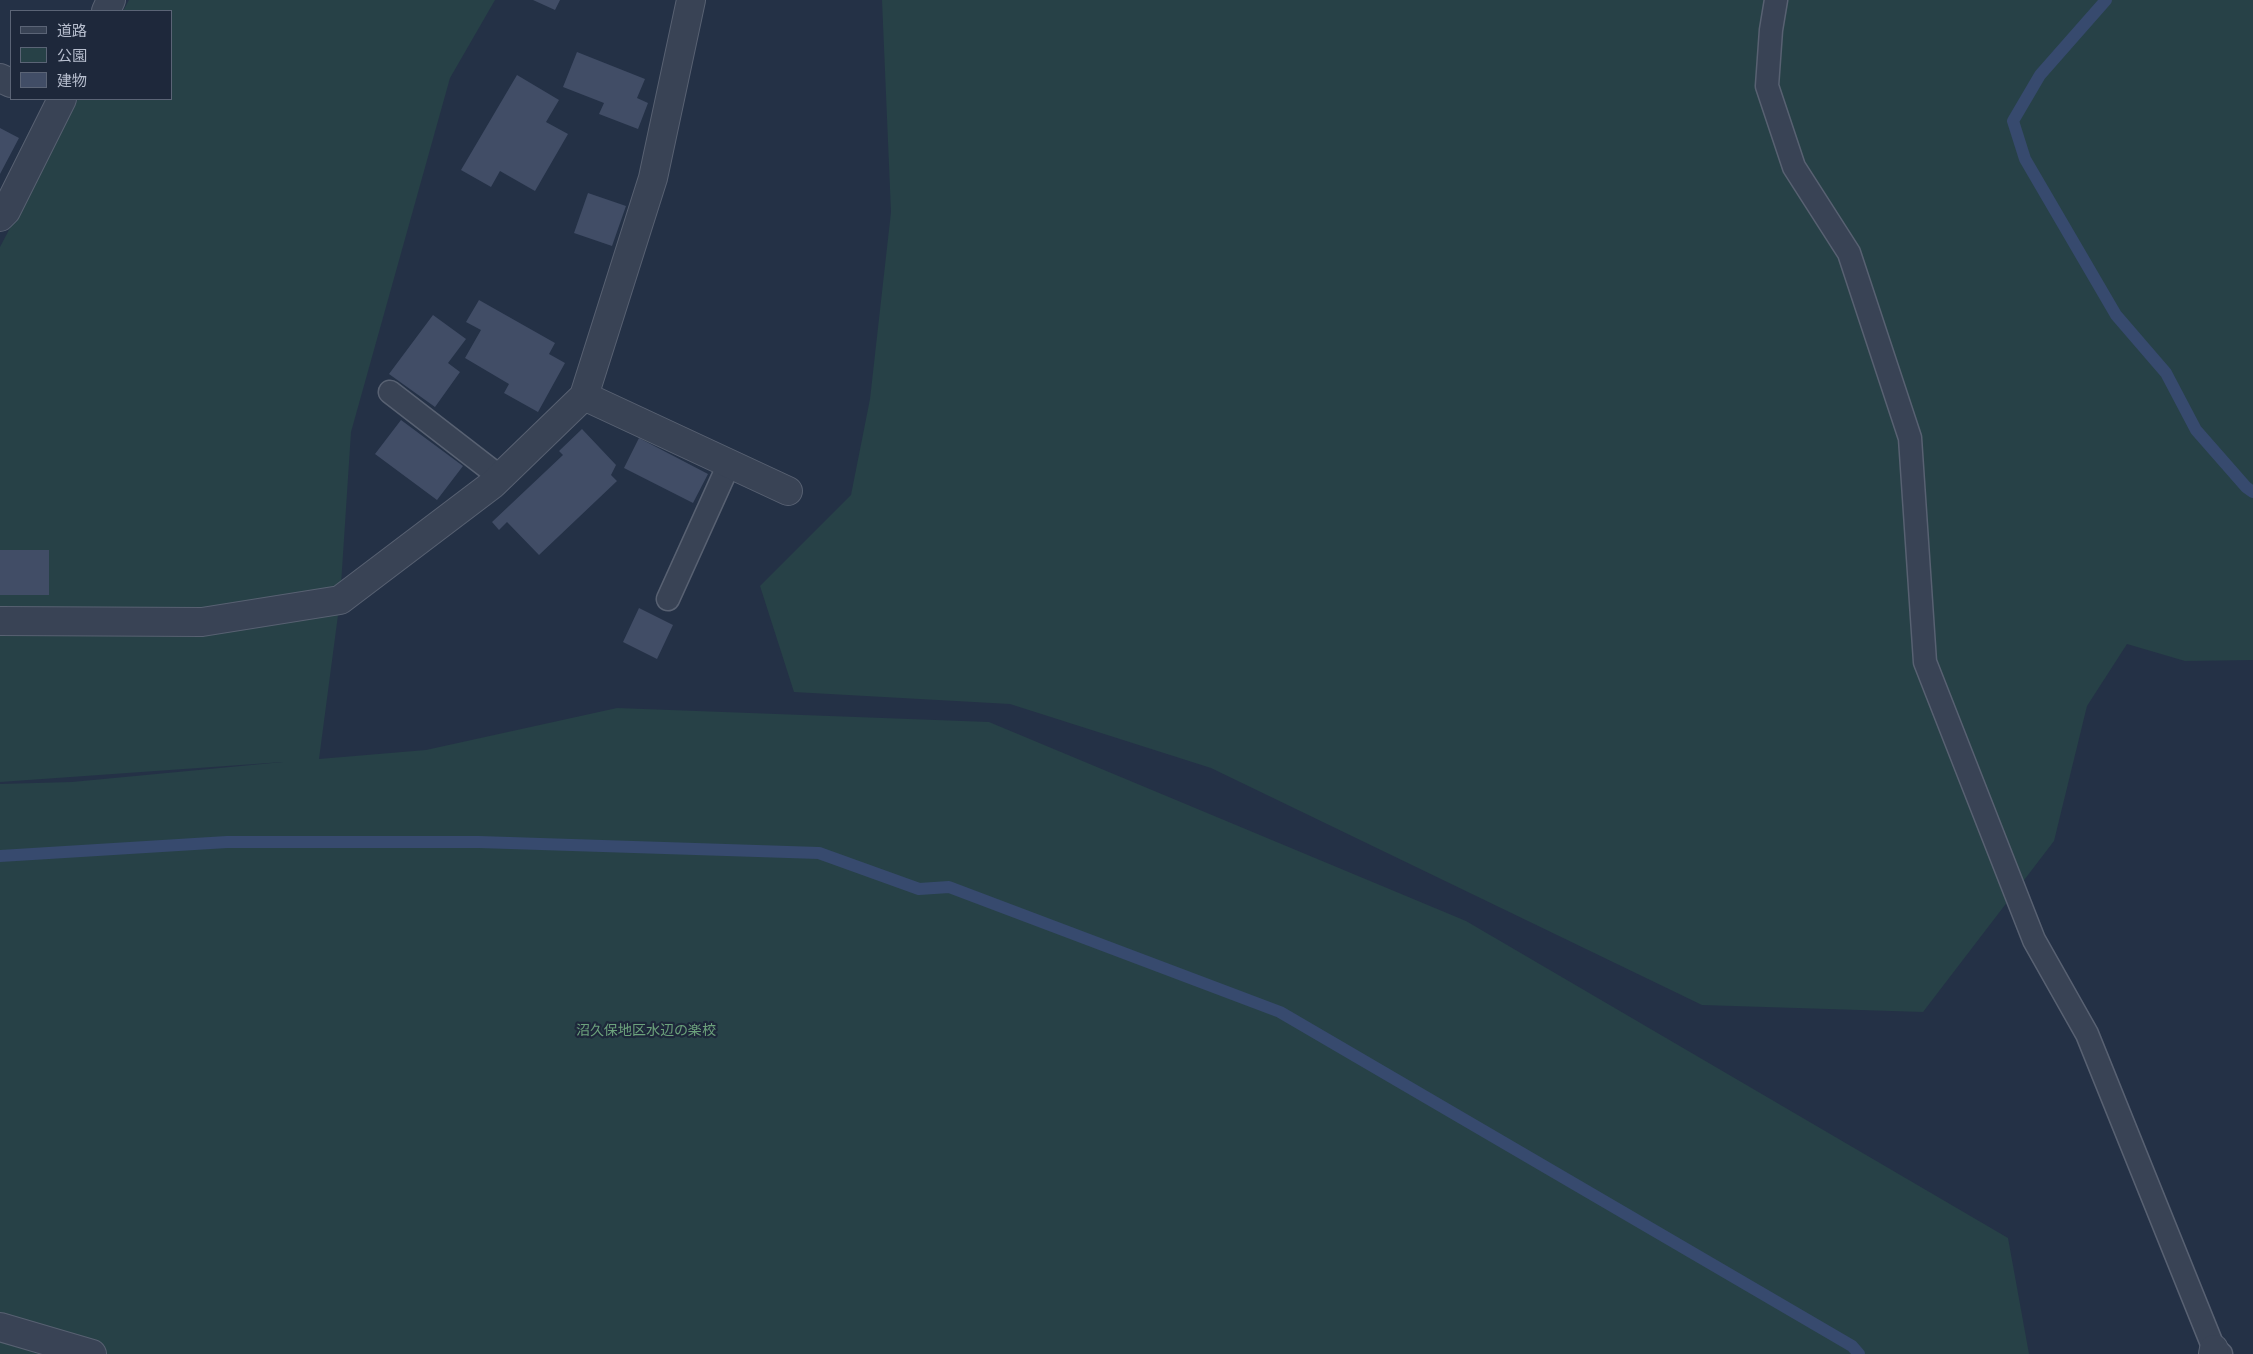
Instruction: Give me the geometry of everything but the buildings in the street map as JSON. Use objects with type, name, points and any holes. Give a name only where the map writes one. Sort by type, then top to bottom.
[{"type":"street","points":[[0,621],[202,622],[340,600],[500,477],[584,396],[653,178],[692,0]]},
{"type":"street","points":[[0,217],[6,211],[56,101]]},
{"type":"street","points":[[584,396],[788,491]]},
{"type":"street","points":[[0,1327],[92,1354]]},
{"type":"lane","points":[[1776,0],[1771,30],[1767,86],[1794,167],[1849,253],[1910,438],[1925,662],[2034,940],[2087,1034],[2216,1352]]},
{"type":"lane","points":[[390,392],[500,477]]},
{"type":"lane","points":[[668,599],[729,464]]},
{"type":"green space","name":"沼久保地区水辺の楽校","points":[[129,0],[495,0],[450,78],[351,432],[340,600],[319,759],[426,750],[617,708],[989,722],[1466,921],[2008,1238],[2029,1354],[0,1354],[0,784],[72,782],[283,762],[0,782],[0,247],[77,100],[172,100],[172,10],[124,10]]},
{"type":"green space","points":[[882,0],[2253,0],[2253,660],[2185,661],[2127,644],[2087,706],[2054,841],[1923,1012],[1702,1005],[1211,768],[1010,704],[794,692],[760,586],[851,495],[870,399],[891,212]]},
{"type":"waterway","points":[[2106,0],[2040,75],[2013,121],[2025,159],[2116,315],[2166,373],[2196,430],[2246,487],[2253,492]]},
{"type":"waterway","points":[[0,856],[227,842],[479,842],[819,853],[919,889],[949,887],[1280,1012],[1852,1346],[1859,1354]]}]
